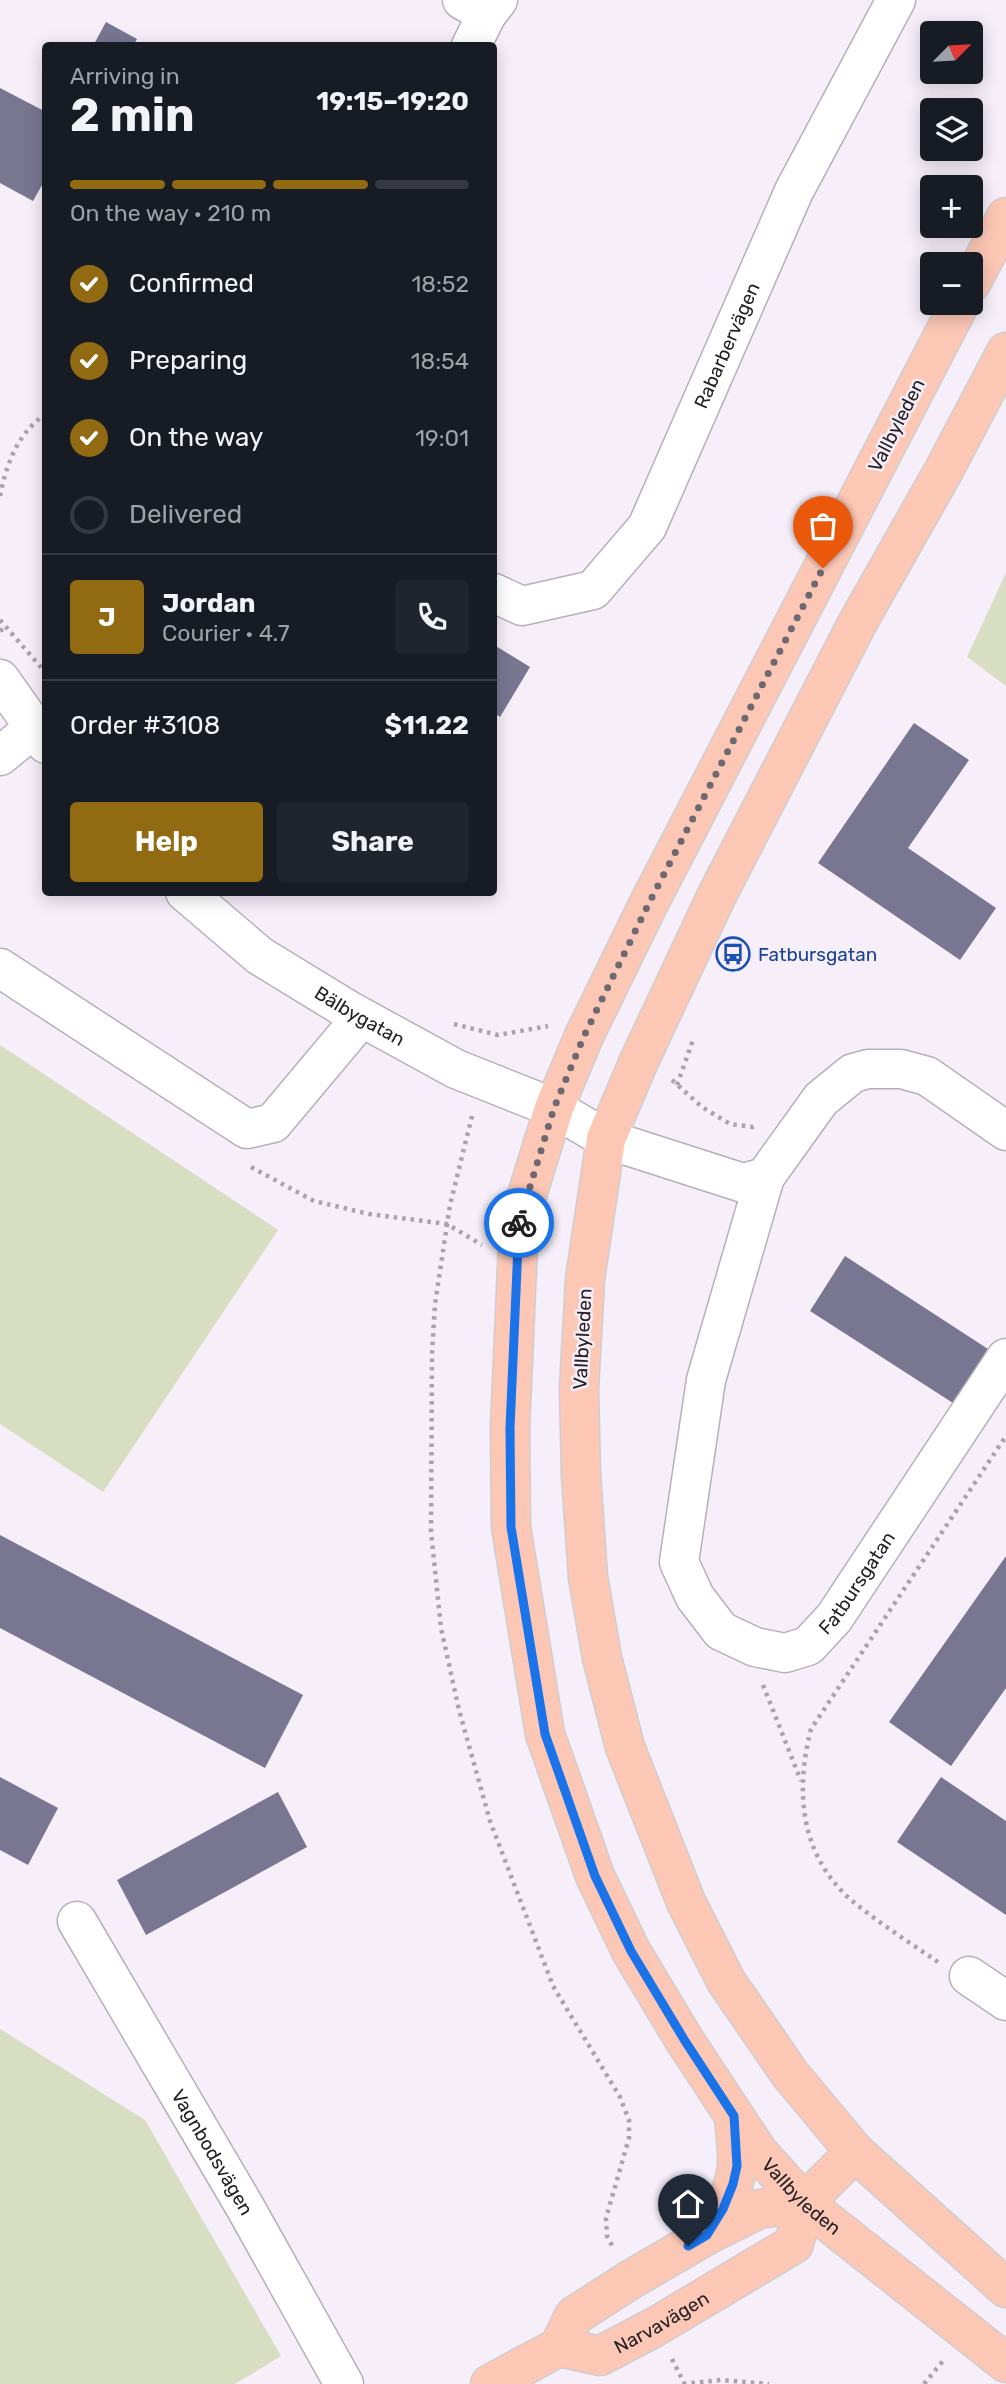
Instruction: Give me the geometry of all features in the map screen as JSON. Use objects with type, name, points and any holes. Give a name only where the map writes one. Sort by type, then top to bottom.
[{"type":"main road","points":[[983,260],[1006,218]]},
{"type":"main road","name":"Vallbyleden","points":[[954,315],[649,903],[584,1036],[554,1108],[519,1222],[510,1428],[511,1527],[545,1734],[595,1876],[631,1951],[685,2041],[758,2152],[804,2203],[1006,2364]]},
{"type":"main road","name":"Vallbyleden","points":[[1006,352],[858,622],[718,895],[639,1061],[606,1139],[585,1279],[579,1389],[581,1475],[588,1577],[601,1658],[625,1747],[686,1902],[726,1981],[790,2074],[855,2152],[1006,2288]]},
{"type":"main road","points":[[707,2235],[723,2209],[733,2184],[737,2166],[734,2116]]},
{"type":"main road","points":[[490,2384],[559,2347],[574,2316],[707,2235],[759,2209],[804,2203],[855,2152]]},
{"type":"main road","name":"Narvavägen","points":[[559,2347],[600,2356],[655,2327],[794,2244],[804,2203]]},
{"type":"street","name":"Rabarbervägen","points":[[497,594],[522,606],[593,590],[647,527],[794,191],[896,0]]},
{"type":"street","points":[[0,679],[40,736],[0,756]]},
{"type":"street","name":"Bälbygatan","points":[[190,896],[260,956],[361,1018],[456,1069],[554,1108]]},
{"type":"street","points":[[0,968],[247,1129],[273,1123],[361,1018]]},
{"type":"street","name":"Fatbursgatan","points":[[1006,1130],[927,1076],[901,1069],[868,1069],[853,1073],[821,1099],[765,1177],[706,1380],[679,1562],[695,1597],[721,1631],[755,1647],[785,1653],[808,1646],[835,1618],[1006,1358]]},
{"type":"street","points":[[554,1108],[606,1139],[743,1183],[765,1177]]},
{"type":"street","name":"Vagnbodsvägen","points":[[77,1921],[246,2207],[344,2384]]},
{"type":"street","points":[[969,1976],[1006,2001]]},
{"type":"path","points":[[0,496],[3,479],[19,441],[31,425],[42,417]]},
{"type":"path","points":[[0,620],[6,627],[0,631]]},
{"type":"path","points":[[498,1035],[561,1023],[584,1036]]},
{"type":"path","points":[[639,1061],[669,1077],[702,1107],[730,1124],[753,1127],[764,1120]]},
{"type":"path","points":[[447,1224],[482,1245]]},
{"type":"path","points":[[969,1976],[957,1977],[851,1899],[835,1882],[820,1860],[809,1835],[801,1782],[811,1729],[1006,1436]]},
{"type":"path","points":[[746,1643],[801,1782]]},
{"type":"path","points":[[682,2384],[733,2380],[769,2384]]},
{"type":"green space","points":[[1006,573],[1006,686],[967,657]]},
{"type":"green space","points":[[0,1045],[278,1230],[103,1492],[0,1424]]},
{"type":"green space","points":[[0,2029],[145,2120],[281,2356],[235,2384],[0,2384]]},
{"type":"building","points":[[106,22],[137,39],[135,42],[95,42]]},
{"type":"building","points":[[0,88],[42,110],[42,185],[33,201],[0,183]]},
{"type":"building","points":[[497,647],[530,667],[500,717],[497,715]]},
{"type":"building","points":[[914,723],[969,760],[908,848],[996,908],[960,960],[818,863]]},
{"type":"building","points":[[845,1256],[988,1349],[953,1403],[810,1311]]},
{"type":"building","points":[[0,1535],[303,1695],[265,1768],[0,1628]]},
{"type":"building","points":[[1006,1556],[1006,1688],[951,1766],[889,1722]]},
{"type":"building","points":[[0,1777],[58,1808],[28,1865],[0,1850]]},
{"type":"building","points":[[941,1777],[1006,1821],[1006,1915],[897,1842]]},
{"type":"building","points":[[278,1792],[307,1847],[146,1935],[117,1880]]},
{"type":"way so far","points":[[519,1223],[554,1108],[584,1036],[649,903],[823,568]]},
{"type":"place","name":"Fatbursgatan","points":[[733,954]]},
{"type":"route","points":[[519,1223],[510,1428],[511,1527],[545,1734],[595,1876],[631,1951],[734,2116],[737,2166],[733,2184],[723,2209],[707,2235],[688,2246]]}]
